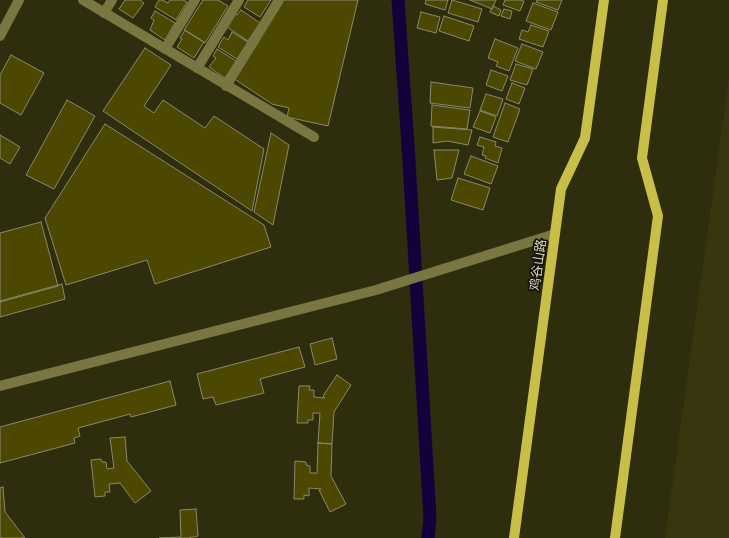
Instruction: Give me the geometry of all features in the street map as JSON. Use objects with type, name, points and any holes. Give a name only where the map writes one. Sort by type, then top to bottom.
[{"type":"main road","name":"鸡谷山路","points":[[514,538],[561,189],[585,138],[604,0]]},
{"type":"main road","points":[[615,538],[658,216],[642,158],[663,0]]},
{"type":"street","points":[[0,36],[20,0]]},
{"type":"street","points":[[83,0],[314,137]]},
{"type":"street","points":[[104,13],[112,0]]},
{"type":"street","points":[[165,49],[196,0]]},
{"type":"street","points":[[197,68],[239,0]]},
{"type":"street","points":[[226,86],[279,0]]},
{"type":"street","points":[[0,386],[376,290],[555,234]]},
{"type":"shaded area","points":[[729,78],[729,538],[665,538]]},
{"type":"building","points":[[125,0],[140,0],[144,3],[133,18],[119,9]]},
{"type":"building","points":[[159,0],[168,3],[170,0],[183,0],[187,2],[176,20],[155,7]]},
{"type":"building","points":[[203,0],[218,0],[228,6],[205,43],[184,30]]},
{"type":"building","points":[[248,0],[271,0],[260,17],[244,7]]},
{"type":"building","points":[[283,0],[358,0],[328,126],[287,117],[289,108],[272,104],[233,78]]},
{"type":"building","points":[[426,0],[448,0],[445,10],[425,4]]},
{"type":"building","points":[[452,0],[482,9],[478,22],[448,13]]},
{"type":"building","points":[[470,0],[496,0],[492,9]]},
{"type":"building","points":[[505,0],[524,1],[520,11],[503,5]]},
{"type":"building","points":[[537,0],[562,0],[558,10],[536,2]]},
{"type":"building","points":[[533,3],[558,12],[551,30],[526,21]]},
{"type":"building","points":[[493,6],[501,10],[499,16],[490,12]]},
{"type":"building","points":[[504,9],[512,11],[510,19],[501,16]]},
{"type":"building","points":[[241,10],[260,23],[248,41],[227,27],[235,14],[237,15]]},
{"type":"building","points":[[155,11],[175,23],[165,40],[150,30],[154,20],[151,18]]},
{"type":"building","points":[[421,12],[440,17],[436,33],[417,28]]},
{"type":"building","points":[[444,16],[474,26],[469,41],[439,31]]},
{"type":"building","points":[[531,25],[549,31],[543,47],[519,39],[522,30],[528,32]]},
{"type":"building","points":[[185,30],[204,42],[194,58],[177,47]]},
{"type":"building","points":[[232,32],[248,42],[237,59],[218,47],[224,37],[228,40]]},
{"type":"building","points":[[495,39],[518,48],[509,71],[496,66],[498,62],[488,58]]},
{"type":"building","points":[[522,44],[543,52],[536,69],[515,61]]},
{"type":"building","points":[[145,48],[171,65],[144,106],[154,113],[163,100],[205,128],[214,116],[264,149],[252,211],[103,111]]},
{"type":"building","points":[[217,49],[236,61],[225,78],[209,67],[216,58],[213,56]]},
{"type":"building","points":[[11,55],[44,73],[21,115],[0,103],[0,75]]},
{"type":"building","points":[[516,64],[533,69],[527,85],[510,80]]},
{"type":"building","points":[[491,70],[508,76],[502,91],[486,85]]},
{"type":"building","points":[[431,82],[473,88],[470,108],[430,103]]},
{"type":"building","points":[[512,83],[525,88],[519,104],[506,99]]},
{"type":"building","points":[[486,94],[503,99],[497,116],[480,110]]},
{"type":"building","points":[[67,100],[95,116],[54,189],[26,175]]},
{"type":"building","points":[[505,103],[520,109],[508,142],[493,137]]},
{"type":"building","points":[[432,105],[470,110],[467,129],[431,126]]},
{"type":"building","points":[[480,111],[496,117],[490,133],[473,127]]},
{"type":"building","points":[[105,124],[264,225],[271,247],[155,284],[147,260],[66,285],[45,218]]},
{"type":"building","points":[[433,127],[472,130],[468,145],[447,141],[433,143]]},
{"type":"building","points":[[271,133],[289,145],[273,225],[254,212]]},
{"type":"building","points":[[0,135],[20,147],[10,164],[0,158]]},
{"type":"building","points":[[480,137],[496,142],[495,146],[502,148],[498,163],[485,158],[486,156],[482,155],[484,147],[477,145]]},
{"type":"building","points":[[434,150],[459,150],[452,178],[437,180]]},
{"type":"building","points":[[471,156],[498,166],[491,184],[464,174]]},
{"type":"building","points":[[458,178],[490,188],[483,210],[451,200]]},
{"type":"building","points":[[41,222],[58,286],[0,302],[0,233]]},
{"type":"building","points":[[62,284],[65,299],[0,317],[0,301]]},
{"type":"building","points":[[332,338],[337,359],[315,365],[310,344]]},
{"type":"building","points":[[299,347],[305,367],[260,379],[264,393],[216,405],[213,397],[203,399],[197,374]]},
{"type":"building","points":[[337,375],[351,385],[334,412],[332,444],[318,443],[320,413],[313,413],[313,420],[308,420],[308,423],[297,423],[299,386],[310,386],[309,390],[314,390],[314,397],[325,398],[323,396]]},
{"type":"building","points":[[170,381],[176,405],[131,417],[130,414],[78,428],[80,436],[74,438],[75,443],[0,463],[0,427]]},
{"type":"building","points":[[125,437],[127,461],[151,491],[135,503],[120,483],[109,484],[110,492],[105,492],[105,496],[95,497],[91,460],[101,459],[102,462],[106,462],[107,469],[114,468],[110,438]]},
{"type":"building","points":[[318,443],[332,444],[331,476],[346,504],[330,512],[319,490],[321,489],[309,488],[309,496],[304,495],[304,499],[294,499],[295,461],[306,462],[306,465],[310,466],[310,473],[317,473]]},
{"type":"building","points":[[3,487],[5,512],[25,538],[1,538],[0,536],[0,488]]},
{"type":"building","points":[[196,509],[198,536],[188,538],[159,538],[181,537],[180,510]]},
{"type":"waterway","points":[[398,0],[430,518],[428,538]]}]
